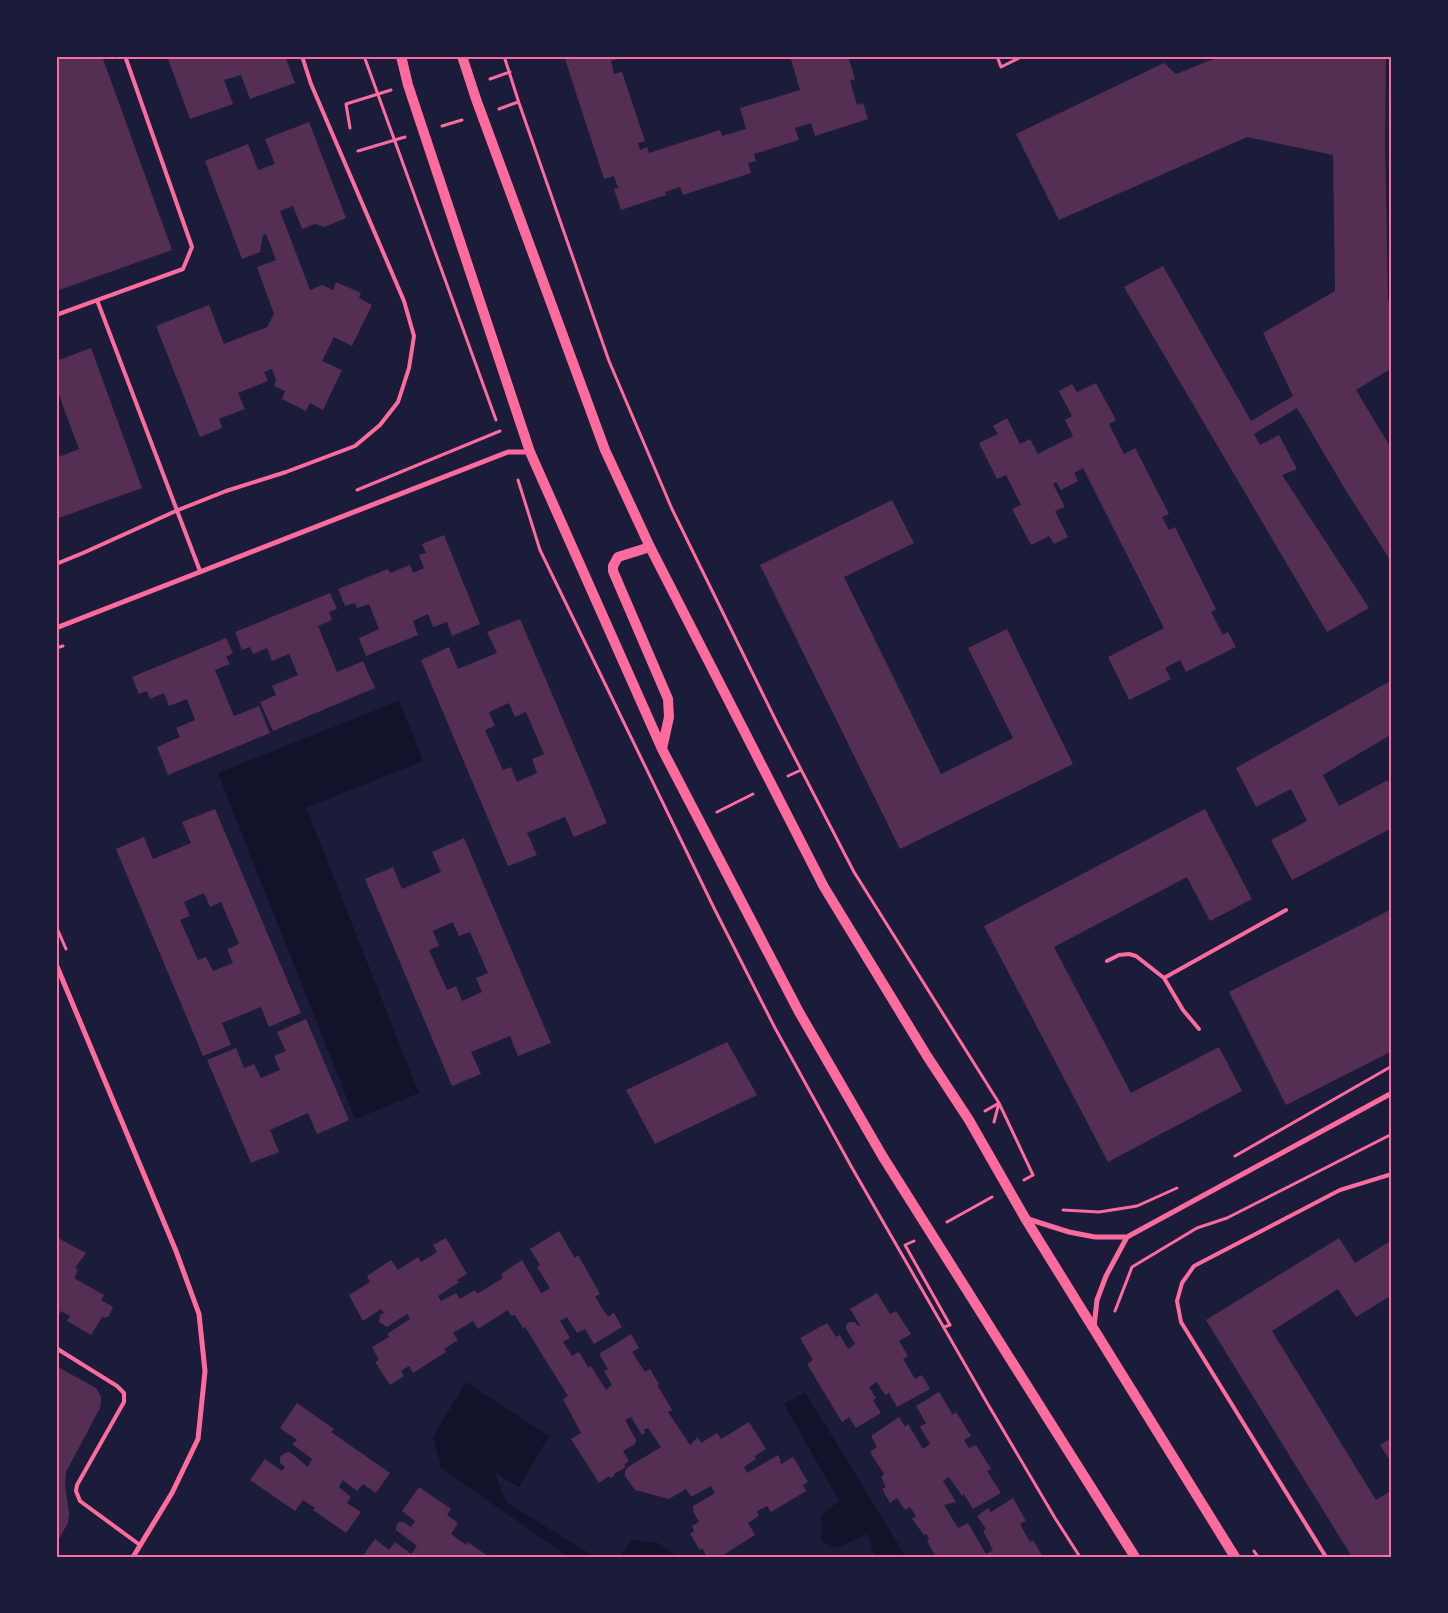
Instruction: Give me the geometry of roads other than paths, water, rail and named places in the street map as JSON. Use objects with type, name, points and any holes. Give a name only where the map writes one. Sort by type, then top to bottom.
[{"type":"main road","points":[[400,56],[530,452],[662,749],[799,1012],[883,1157],[1135,1557]]},
{"type":"main road","points":[[462,56],[605,450],[650,547],[824,887],[927,1056],[969,1120],[1025,1218],[1235,1557]]},
{"type":"main road","points":[[650,547],[618,557],[613,566],[613,571],[668,699],[669,717],[662,749]]},
{"type":"street","points":[[56,628],[508,452],[530,452]]},
{"type":"street","points":[[56,964],[176,1250],[200,1314],[205,1371],[198,1439],[172,1493],[133,1557]]},
{"type":"street","points":[[1025,1218],[1086,1236],[1127,1237],[1392,1093]]},
{"type":"street","points":[[1094,1330],[1097,1300],[1106,1276],[1127,1237]]},
{"type":"lane","points":[[56,315],[183,270],[192,248],[125,56]]},
{"type":"lane","points":[[56,564],[226,491],[286,472],[355,446],[380,425],[398,402],[409,368],[414,336],[404,301],[311,84],[302,56]]},
{"type":"lane","points":[[97,300],[200,571]]},
{"type":"lane","points":[[1164,978],[1286,910]]},
{"type":"lane","points":[[1107,961],[1119,955],[1129,954],[1136,956],[1164,978],[1183,1010],[1198,1029]]},
{"type":"lane","points":[[1326,1557],[1181,1322],[1177,1302],[1182,1283],[1194,1266],[1340,1190],[1392,1174]]},
{"type":"lane","points":[[56,1348],[117,1386],[124,1393],[124,1402],[77,1485],[76,1491],[80,1501],[140,1544]]}]
